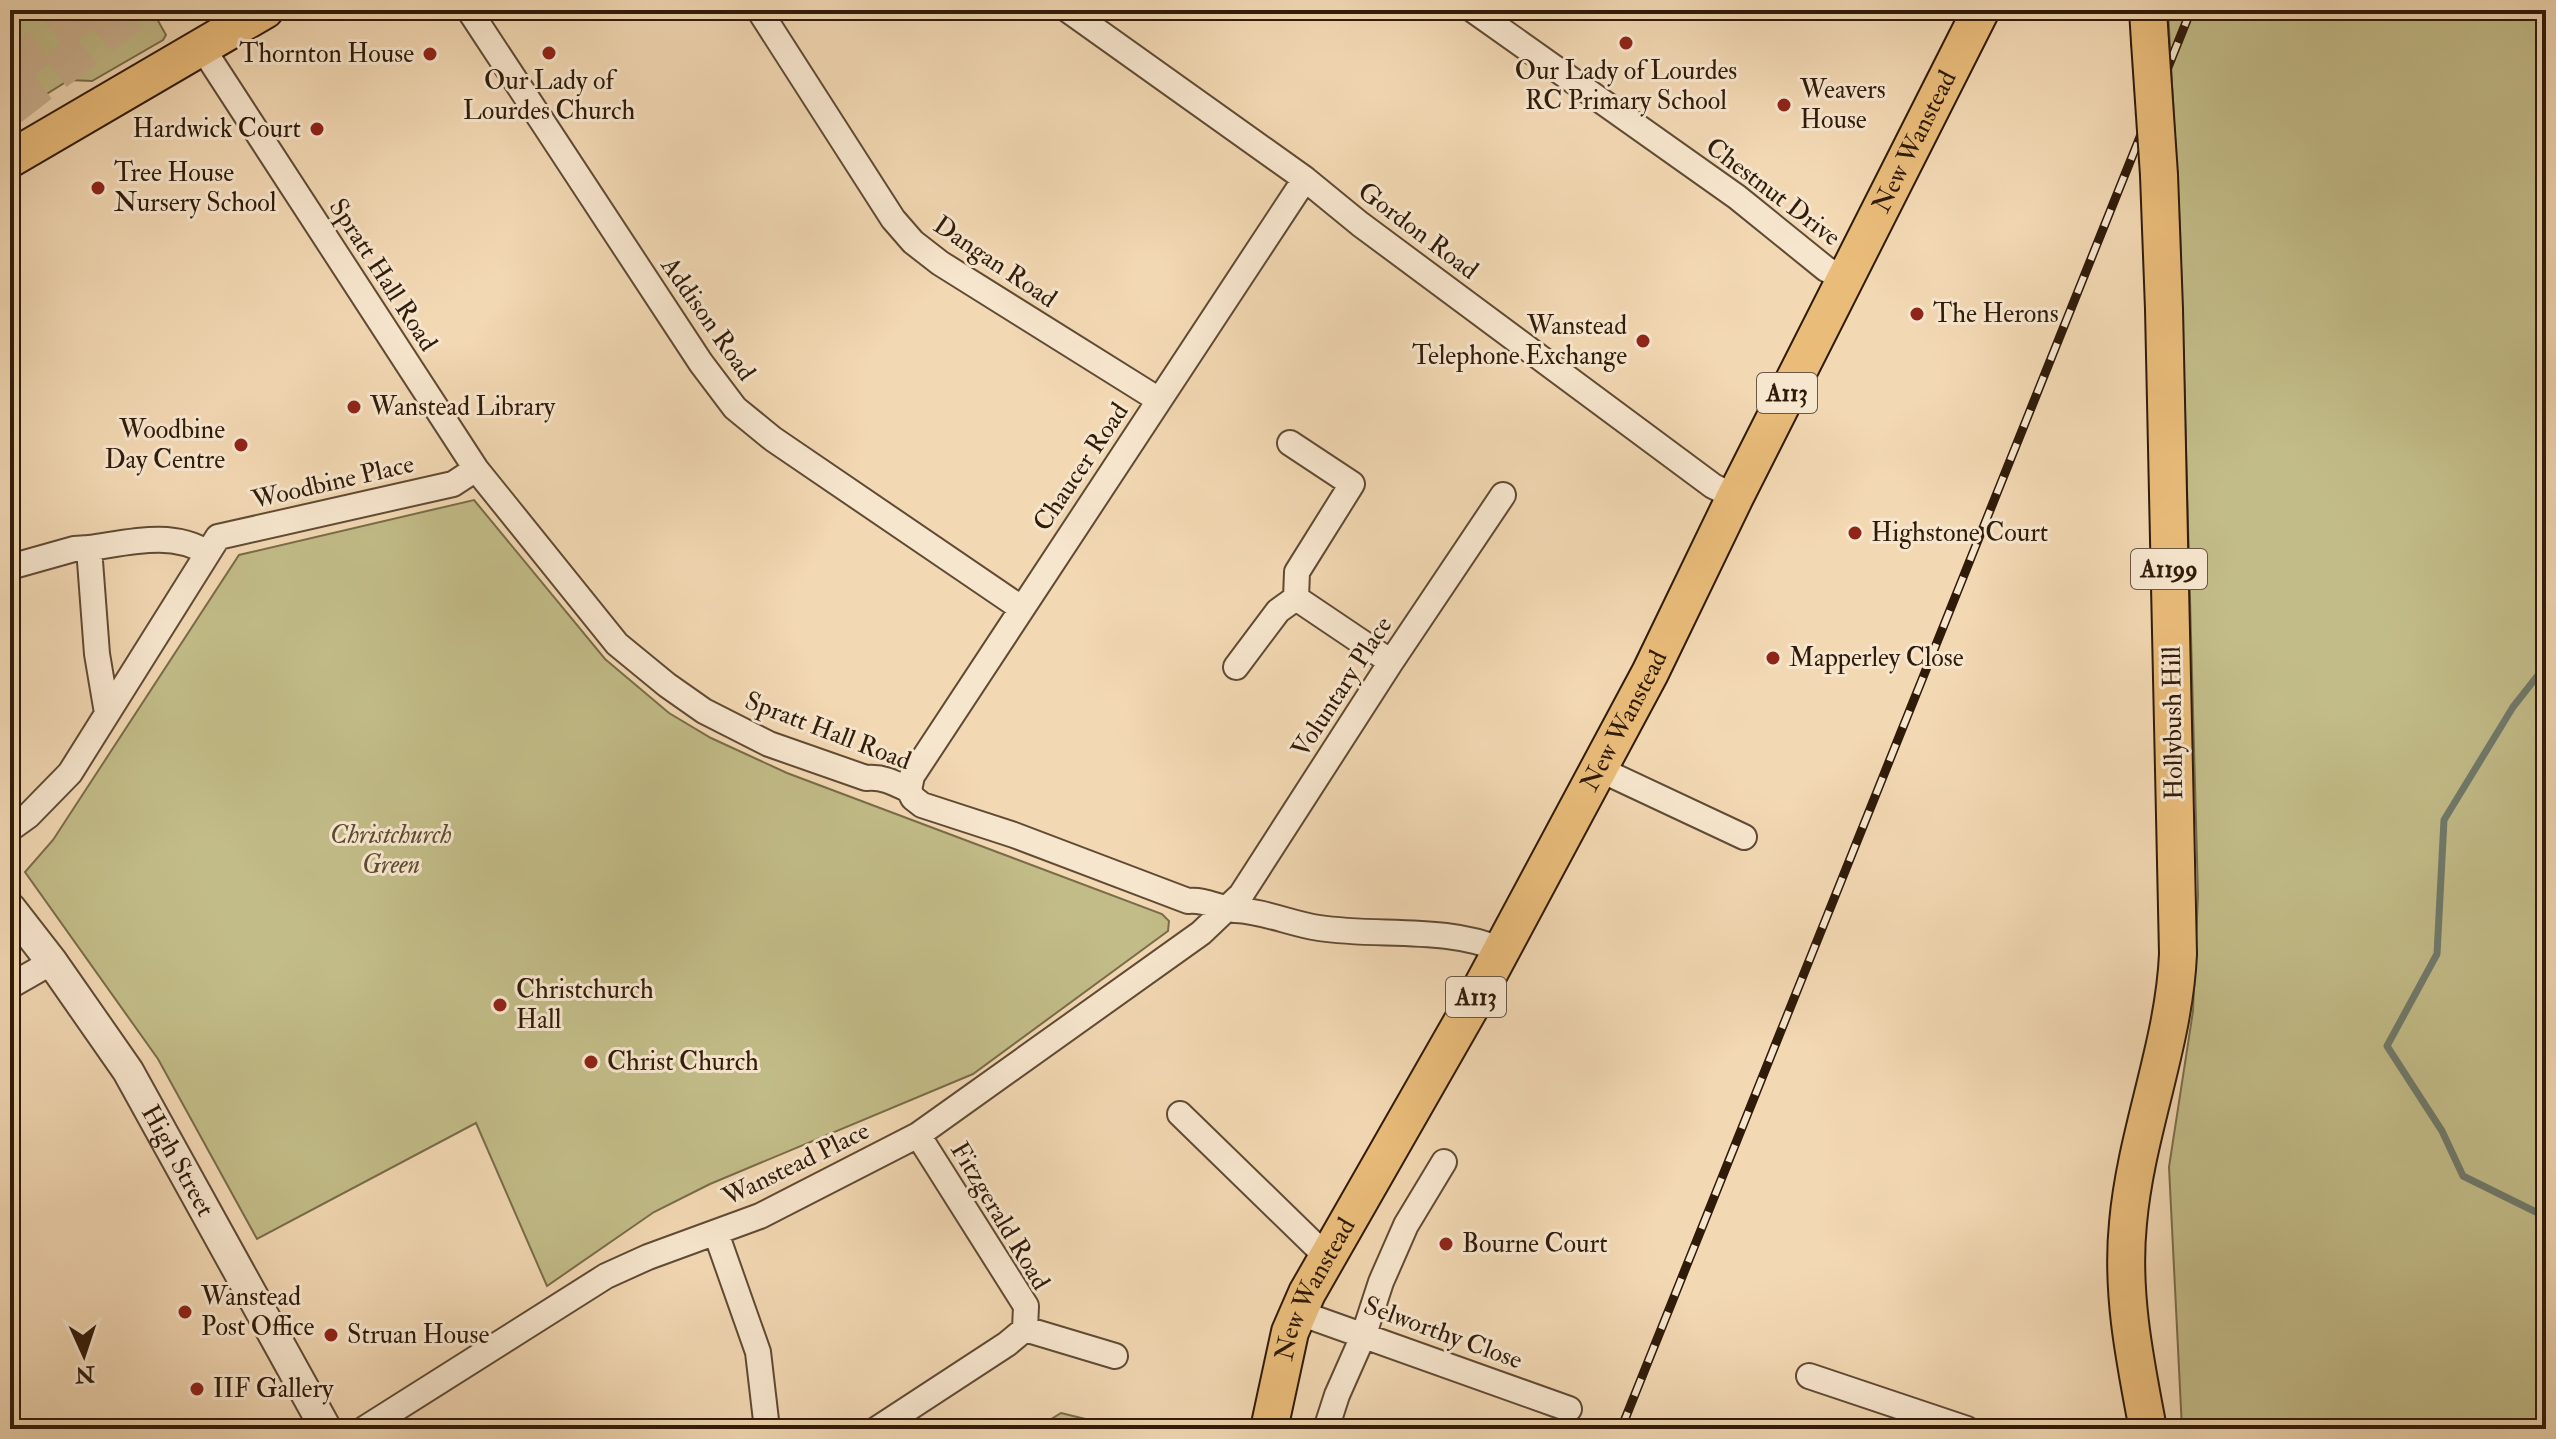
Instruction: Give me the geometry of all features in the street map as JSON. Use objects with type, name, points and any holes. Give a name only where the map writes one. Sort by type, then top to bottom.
[{"type":"main road","points":[[10,159],[265,10]]},
{"type":"main road","name":"New Wanstead","points":[[1269,1429],[1297,1312],[1501,950],[1650,673],[1844,278],[1981,10]]},
{"type":"main road","name":"Hollybush Hill","points":[[2148,1429],[2130,1329],[2128,1225],[2134,1182],[2172,1007],[2178,954],[2164,309],[2149,26]]},
{"type":"street","name":"Addison Road","points":[[469,10],[701,363],[735,408],[773,439],[1021,608]]},
{"type":"street","name":"Dangan Road","points":[[759,10],[893,219],[913,242],[940,263],[1159,400]]},
{"type":"street","name":"Gordon Road","points":[[1068,10],[1305,179],[1360,224],[1713,486],[1735,497]]},
{"type":"street","name":"Chestnut Drive","points":[[1473,10],[1737,197],[1826,269],[1844,278]]},
{"type":"street","name":"Spratt Hall Road","points":[[203,49],[476,469],[617,644],[704,711],[769,744],[866,778],[876,776],[909,790],[922,805],[1014,835],[1188,901],[1199,900],[1227,909],[1247,910],[1319,928],[1460,937],[1501,950]]},
{"type":"street","name":"Chaucer Road","points":[[909,790],[912,776],[1305,179]]},
{"type":"street","points":[[1290,443],[1352,484],[1297,572],[1296,598]]},
{"type":"street","name":"Woodbine Place","points":[[10,829],[28,816],[70,773],[218,537],[453,484],[476,469]]},
{"type":"street","name":"Voluntary Place","points":[[1227,909],[1241,895],[1503,495]]},
{"type":"street","points":[[10,567],[74,549],[166,540],[194,544],[207,553]]},
{"type":"street","points":[[89,548],[97,654],[107,713]]},
{"type":"street","points":[[1296,598],[1391,662]]},
{"type":"street","points":[[1236,667],[1278,611],[1296,598]]},
{"type":"street","points":[[1599,769],[1744,837]]},
{"type":"street","name":"High Street","points":[[10,908],[128,1071],[326,1429]]},
{"type":"street","name":"Wanstead Place","points":[[364,1429],[606,1276],[788,1203],[918,1135],[1201,933],[1227,909]]},
{"type":"street","points":[[10,986],[52,962]]},
{"type":"street","points":[[1180,1114],[1327,1257]]},
{"type":"street","name":"Fitzgerald Road","points":[[877,1429],[1025,1329],[1026,1306],[918,1135]]},
{"type":"street","points":[[1326,1429],[1381,1282],[1406,1225],[1444,1162]]},
{"type":"street","points":[[716,1233],[758,1352],[767,1429]]},
{"type":"street","name":"Selworthy Close","points":[[1297,1312],[1569,1409]]},
{"type":"street","name":"Fitzgerald Road","points":[[1025,1329],[1115,1356]]},
{"type":"street","points":[[1809,1376],[1967,1429]]},
{"type":"green space","points":[[10,10],[152,10],[166,35],[163,40],[92,81],[69,80],[10,117]]},
{"type":"green space","points":[[2168,10],[2546,10],[2546,1429],[2182,1429],[2169,1167],[2193,1011],[2198,895],[2180,229]]},
{"type":"green space","name":"Christchurch Green","points":[[474,500],[605,659],[669,713],[711,738],[787,773],[1162,914],[1169,921],[1168,931],[973,1074],[710,1184],[654,1212],[547,1286],[476,1123],[257,1239],[158,1059],[25,872],[53,840],[239,555]]},
{"type":"green space","points":[[1061,1413],[1126,1429],[1035,1429]]},
{"type":"waterway","points":[[2546,665],[2513,707],[2444,820],[2437,954],[2387,1046],[2442,1131],[2463,1176],[2546,1217]]},
{"type":"tunnel","points":[[10,70],[87,10]]},
{"type":"tunnel","points":[[10,107],[135,10]]},
{"type":"railway","points":[[1621,1429],[2191,10]]},
{"type":"place","name":"Our Lady of Lourdes RC Primary School","points":[[1626,43]]},
{"type":"place","name":"Our Lady of Lourdes Church","points":[[549,53]]},
{"type":"place","name":"Thornton House","points":[[430,54]]},
{"type":"place","name":"Weavers House","points":[[1784,105]]},
{"type":"place","name":"Hardwick Court","points":[[317,129]]},
{"type":"place","name":"Tree House Nursery School","points":[[98,188]]},
{"type":"place","name":"The Herons","points":[[1917,314]]},
{"type":"place","name":"Wanstead Telephone Exchange","points":[[1643,341]]},
{"type":"place","name":"Wanstead Library","points":[[354,407]]},
{"type":"place","name":"Woodbine Day Centre","points":[[241,445]]},
{"type":"place","name":"Highstone Court","points":[[1855,533]]},
{"type":"place","name":"Mapperley Close","points":[[1773,658]]},
{"type":"place","name":"Christchurch Hall","points":[[500,1005]]},
{"type":"place","name":"Christ Church","points":[[591,1062]]},
{"type":"place","name":"Bourne Court","points":[[1446,1244]]},
{"type":"place","name":"Wanstead Post Office","points":[[185,1312]]},
{"type":"place","name":"Struan House","points":[[331,1335]]},
{"type":"place","name":"IIF Gallery","points":[[197,1389]]}]
